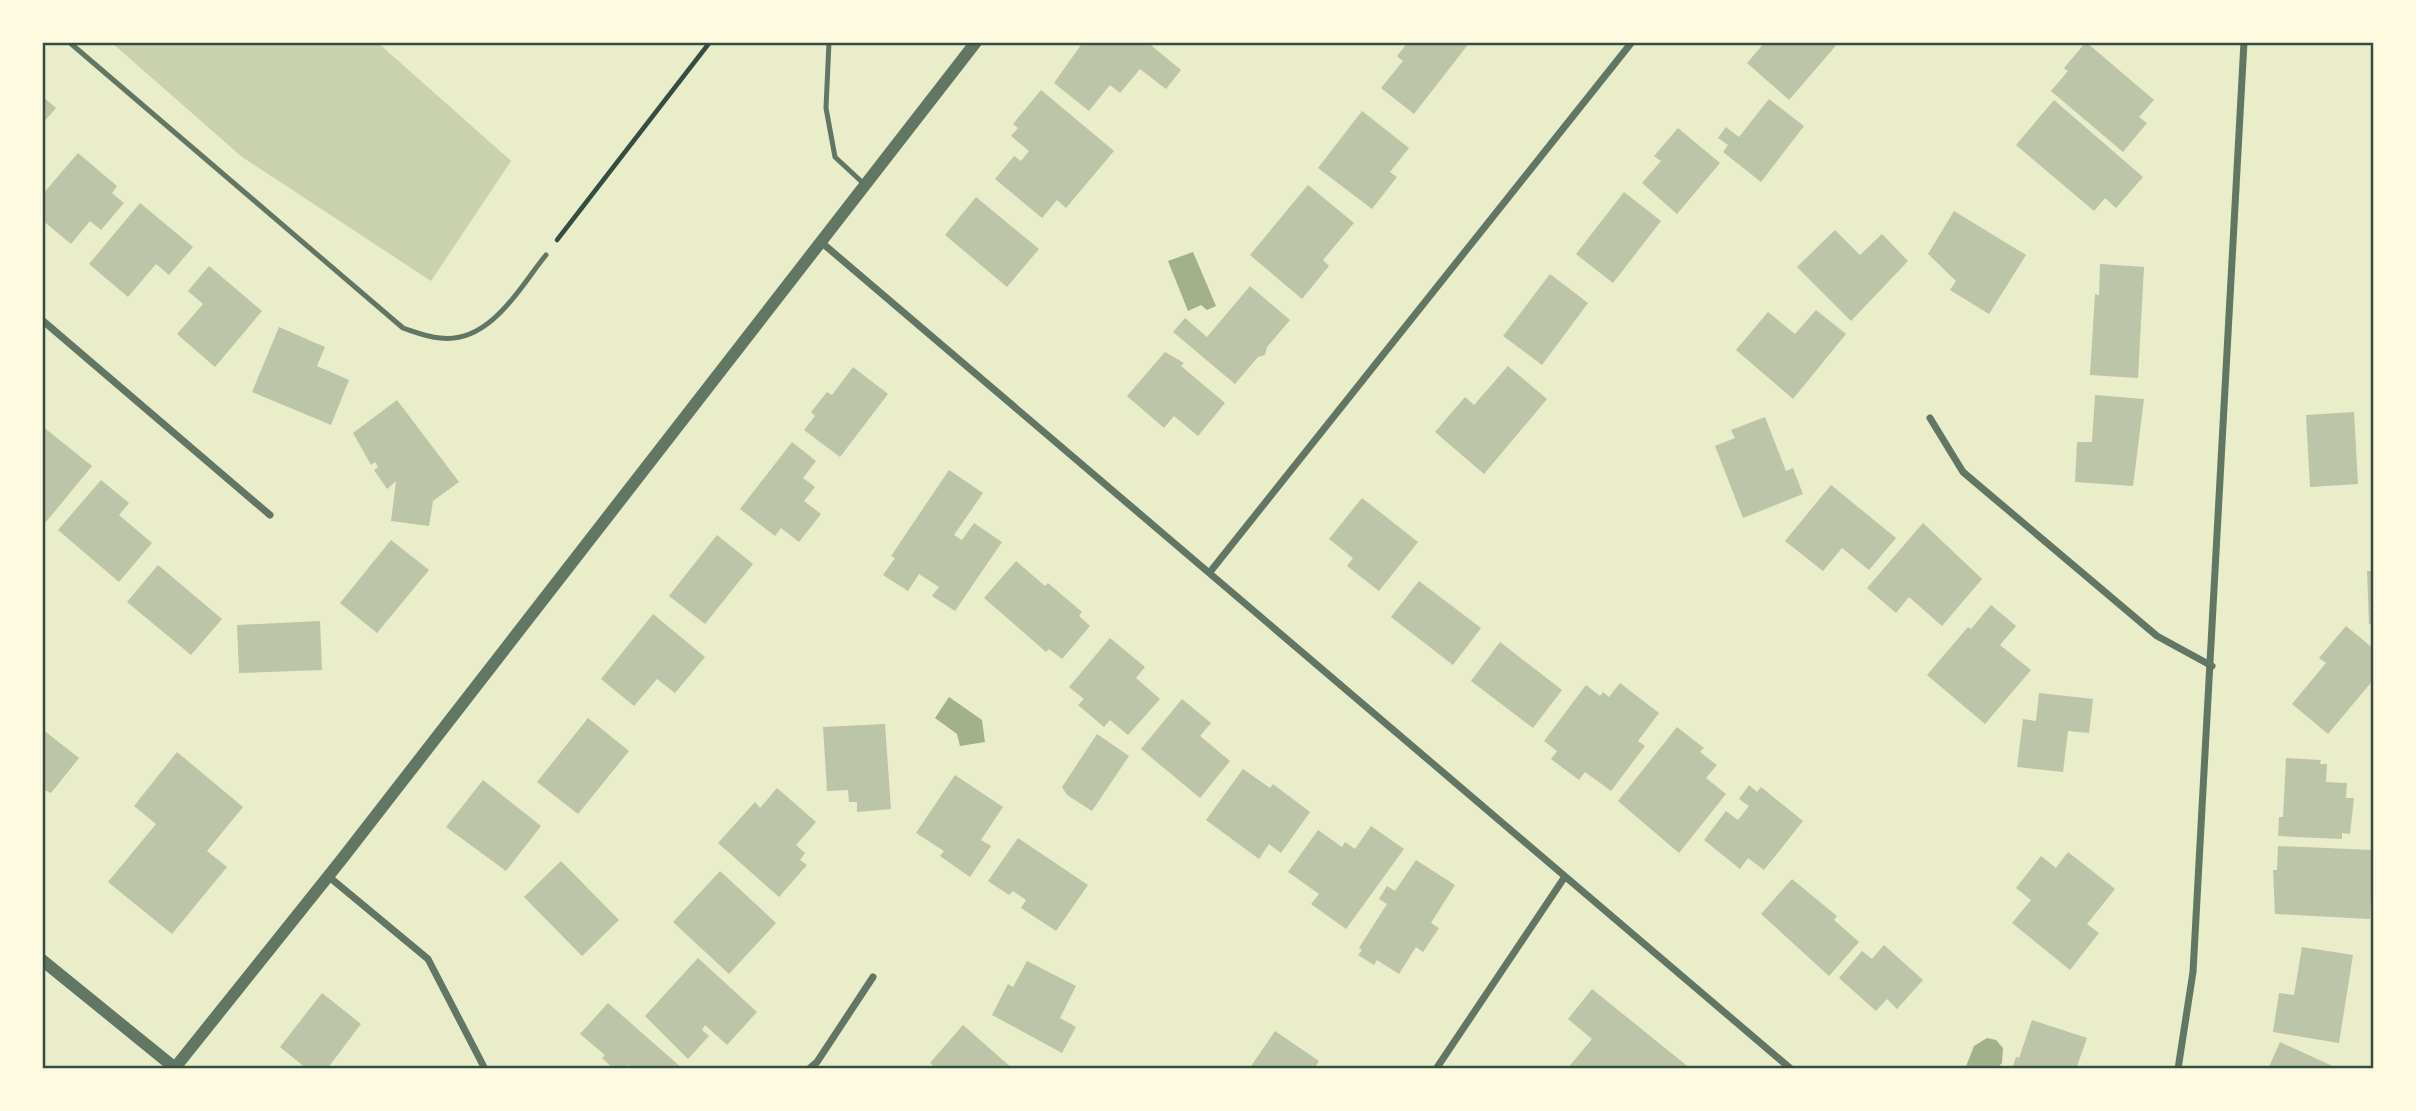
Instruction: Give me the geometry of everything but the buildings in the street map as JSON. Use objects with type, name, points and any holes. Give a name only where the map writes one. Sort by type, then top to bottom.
[{"type":"street","points":[[42,960],[174,1068],[328,876],[976,42]]},
{"type":"street","points":[[1210,572],[1632,42]]},
{"type":"street","points":[[2178,1069],[2193,972],[2212,666],[2244,42]]},
{"type":"street","points":[[821,242],[1791,1069]]},
{"type":"street","points":[[42,320],[270,514]]},
{"type":"street","points":[[1930,418],[1963,472],[2157,636],[2212,666]]},
{"type":"street","points":[[328,876],[428,959],[485,1069]]},
{"type":"street","points":[[1436,1069],[1564,878]]},
{"type":"street","points":[[808,1069],[817,1062],[873,977]]},
{"type":"lane","points":[[69,42],[403,328],[440,338],[464,337],[492,322],[546,255]]},
{"type":"lane","points":[[830,42],[827,108],[835,157],[865,185]]},
{"type":"path","points":[[546,255],[710,42]]},
{"type":"shaded area","points":[[111,42],[377,42],[511,161],[431,281],[242,157]]},
{"type":"shaded area","points":[[1193,252],[1216,306],[1207,310],[1201,305],[1188,311],[1168,261]]},
{"type":"shaded area","points":[[949,697],[982,720],[985,742],[960,746],[957,734],[935,718]]},
{"type":"shaded area","points":[[1987,1038],[1996,1040],[2003,1048],[2002,1063],[1996,1069],[1965,1069],[1974,1046]]}]
